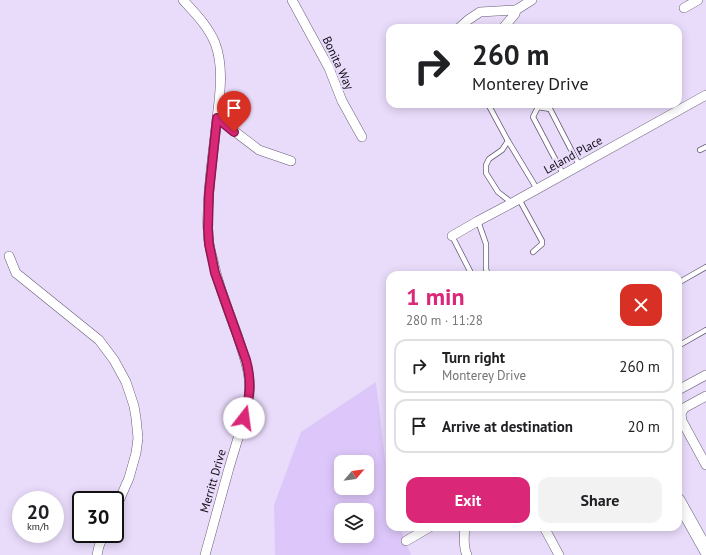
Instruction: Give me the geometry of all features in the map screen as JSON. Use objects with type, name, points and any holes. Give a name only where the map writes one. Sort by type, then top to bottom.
[{"type":"street","name":"Merritt Drive","points":[[182,0],[207,28],[218,53],[220,72],[209,193],[209,244],[215,273],[246,360],[250,390],[248,405],[229,468],[206,555]]},
{"type":"street","name":"Bonita Way","points":[[292,0],[329,68],[342,101],[362,136]]},
{"type":"street","points":[[464,24],[480,12],[520,7],[532,0]]},
{"type":"street","points":[[684,8],[698,0]]},
{"type":"street","points":[[506,24],[520,7]]},
{"type":"street","name":"Leland Place","points":[[452,236],[706,95]]},
{"type":"street","points":[[217,118],[259,150],[292,161]]},
{"type":"street","points":[[9,256],[16,273],[98,340],[114,360],[126,382],[134,406],[138,438],[136,453],[129,478],[123,491]]},
{"type":"street","points":[[682,388],[706,375]]},
{"type":"street","points":[[682,412],[684,408],[706,396]]},
{"type":"street","points":[[682,421],[706,466]]},
{"type":"street","points":[[682,507],[706,550]]},
{"type":"street","points":[[406,541],[423,531]]},
{"type":"street","points":[[465,531],[464,545],[467,555]]},
{"type":"street","points":[[546,531],[559,555]]},
{"type":"street","points":[[97,555],[101,543]]},
{"type":"lane","points":[[490,108],[537,189]]},
{"type":"lane","points":[[538,108],[533,118],[563,174]]},
{"type":"lane","points":[[544,108],[550,109],[580,165]]},
{"type":"lane","points":[[508,141],[502,150],[489,159],[486,165],[486,173],[498,192],[515,201],[542,241],[542,244],[533,252]]},
{"type":"lane","points":[[700,150],[706,147]]},
{"type":"lane","points":[[478,221],[486,244],[487,271]]},
{"type":"lane","points":[[452,236],[470,271]]},
{"type":"lane","points":[[682,281],[706,267]]},
{"type":"lane","points":[[682,344],[706,330]]},
{"type":"shaded area","points":[[376,382],[386,467],[386,531],[402,531],[411,555],[275,555],[274,505],[301,432]]},
{"type":"route","points":[[234,132],[217,118],[209,193],[208,228],[209,244],[215,273],[246,360],[249,375],[250,390],[244,418]]}]
